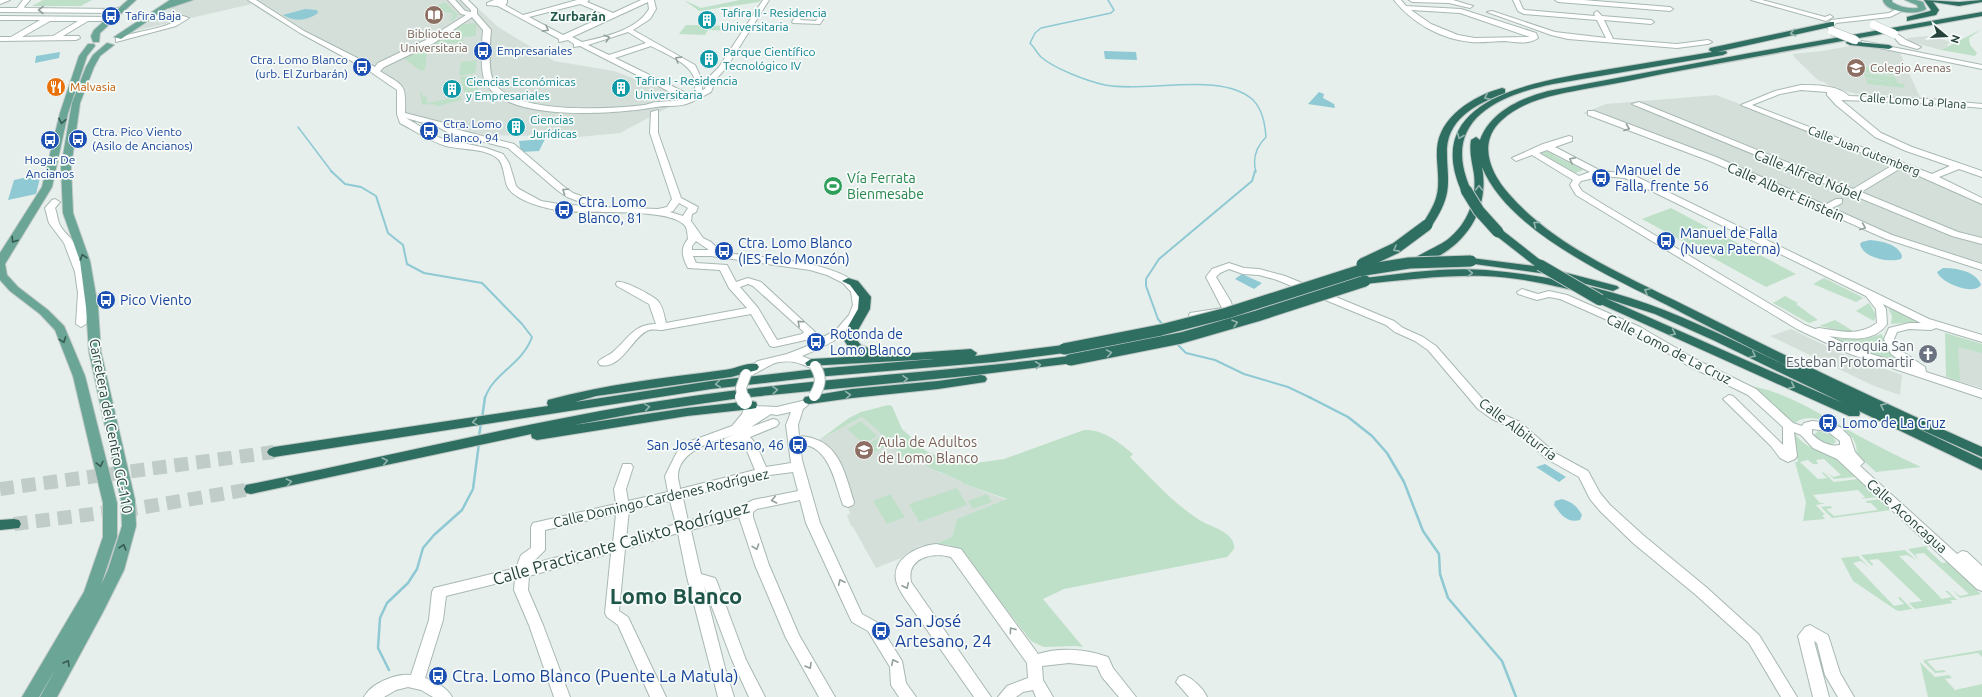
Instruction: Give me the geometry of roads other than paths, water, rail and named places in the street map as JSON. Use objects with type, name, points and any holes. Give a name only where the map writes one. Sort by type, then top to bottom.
[{"type":"highway","points":[[1928,0],[1935,10],[1932,14],[1556,81],[1522,90],[1506,96],[1475,114],[1460,134],[1456,149],[1458,174],[1479,211],[1498,232],[1540,264],[1600,300],[1982,467]]},
{"type":"highway","points":[[1932,0],[1959,4],[1980,0]]},
{"type":"highway","points":[[1872,25],[1982,8]]},
{"type":"highway","points":[[251,489],[347,470],[494,436],[535,435],[692,400],[758,392],[1006,369],[1070,360],[1181,338],[1257,316],[1365,281],[1427,258],[1444,248],[1459,235],[1472,220],[1478,204],[1479,176],[1475,145],[1478,132],[1487,120],[1502,108],[1524,97],[1560,88],[1982,15]]},
{"type":"highway","points":[[1593,72],[1627,64],[1712,50],[1832,26]]},
{"type":"highway","points":[[1852,42],[1889,48]]},
{"type":"highway","points":[[1865,43],[1852,42],[1694,67],[1564,90],[1520,103],[1494,121],[1486,134],[1482,146],[1484,158],[1491,176],[1505,195],[1533,222],[1551,235],[1616,274],[1744,340],[1982,452]]},
{"type":"highway","points":[[1694,67],[1750,55]]},
{"type":"highway","points":[[811,364],[827,364],[933,354],[1004,352],[1063,347],[1221,310],[1371,262],[1409,242],[1426,225],[1436,210],[1441,197],[1442,147],[1446,131],[1453,119],[1475,102],[1508,88],[1553,78],[1633,68]]},
{"type":"highway","points":[[615,394],[766,378],[994,358],[1063,347],[1161,330],[1227,313],[1358,271],[1409,263],[1471,262],[1534,268],[1575,277],[1645,300],[1744,340]]},
{"type":"highway","points":[[1365,281],[1431,274],[1485,273],[1540,280],[1590,290],[1635,303],[1717,337],[1982,467]]},
{"type":"highway","points":[[848,281],[854,283],[864,297],[864,309],[848,338],[851,344],[866,352],[892,358]]},
{"type":"highway","points":[[812,398],[947,385],[980,379],[1006,369]]},
{"type":"highway","points":[[274,452],[514,416],[615,394],[731,372],[750,370]]},
{"type":"highway","points":[[608,419],[687,412],[748,404]]},
{"type":"main road","points":[[122,9],[132,0]]},
{"type":"main road","points":[[94,43],[110,45],[125,32],[175,0]]},
{"type":"main road","points":[[157,12],[189,0]]},
{"type":"main road","points":[[1888,0],[1888,3],[1895,7],[1915,10],[1922,7],[1909,0]]},
{"type":"main road","name":"Carretera del Centro GC-110","points":[[30,697],[90,593],[110,537],[110,503],[79,376],[60,329],[44,312],[14,289],[2,276],[0,264],[49,183],[64,113],[83,56],[94,43],[97,32],[122,9]]},
{"type":"main road","points":[[94,43],[107,37],[118,39]]},
{"type":"main road","name":"Carretera del Centro GC-110","points":[[48,697],[101,602],[116,570],[129,526],[128,500],[95,352],[87,326],[90,295],[85,261],[68,213],[66,167],[76,103],[90,67],[97,55],[110,45]]},
{"type":"street","points":[[0,2],[7,0]]},
{"type":"street","points":[[23,10],[20,5],[27,0]]},
{"type":"street","points":[[451,0],[472,12]]},
{"type":"street","points":[[464,0],[487,30],[486,51],[481,73],[483,84],[487,91],[504,102],[533,110],[552,112],[663,110],[664,106],[690,98],[705,96],[712,91],[722,68],[766,0]]},
{"type":"street","points":[[554,0],[561,6]]},
{"type":"street","points":[[563,38],[646,0]]},
{"type":"street","points":[[569,46],[601,40],[629,30],[640,23],[653,10],[651,0]]},
{"type":"street","points":[[1397,0],[1412,16],[1433,30],[1467,39],[1490,38],[1520,41],[1534,38],[1533,35],[1461,11],[1406,8]]},
{"type":"street","points":[[1412,0],[1447,0],[1493,13],[1553,34],[1677,46],[1708,42]]},
{"type":"street","points":[[1516,0],[1520,10],[1524,12],[1652,22]]},
{"type":"street","points":[[1558,0],[1591,1],[1670,9],[1664,0]]},
{"type":"street","points":[[1754,0],[1826,18],[1830,17],[1767,0]]},
{"type":"street","points":[[255,1],[302,32],[371,68],[402,91],[401,114],[403,121],[437,140],[483,150],[500,156],[505,163],[512,186],[516,191],[538,203],[565,208],[657,212],[675,206],[693,207],[688,214],[686,221]]},
{"type":"street","points":[[522,16],[583,1],[612,15]]},
{"type":"street","points":[[1591,1],[1611,40]]},
{"type":"street","points":[[371,68],[438,33],[472,12],[490,4],[504,2],[522,16],[563,38],[569,38],[593,52]]},
{"type":"street","points":[[1832,26],[1842,20],[1890,14],[1899,11],[1895,7]]},
{"type":"street","points":[[0,10],[100,11],[122,9]]},
{"type":"street","points":[[0,23],[4,18],[23,10]]},
{"type":"street","points":[[13,39],[64,10]]},
{"type":"street","points":[[1872,25],[1869,21],[1872,19],[1915,10]]},
{"type":"street","points":[[54,39],[100,11]]},
{"type":"street","points":[[118,39],[178,23],[186,18],[177,16],[156,17],[157,12]]},
{"type":"street","points":[[371,68],[381,65],[431,41],[472,12]]},
{"type":"street","points":[[4,18],[110,19]]},
{"type":"street","points":[[1832,26],[1845,21],[1872,25],[1896,36],[1914,47],[1982,62]]},
{"type":"street","points":[[457,24],[481,22]]},
{"type":"street","points":[[1832,26],[1852,42]]},
{"type":"street","points":[[629,30],[692,67],[696,72],[699,90],[690,98]]},
{"type":"street","points":[[1865,43],[1892,43],[1896,36]]},
{"type":"street","points":[[0,39],[76,38]]},
{"type":"street","points":[[563,38],[562,41],[569,46],[593,52],[608,58],[690,98]]},
{"type":"street","points":[[608,58],[652,43]]},
{"type":"street","points":[[1865,43],[1982,67]]},
{"type":"street","name":"Calle Juan Gutemberg","points":[[1835,95],[1810,88],[1770,94],[1745,105],[1976,194]]},
{"type":"street","points":[[1835,95],[1878,135],[1909,149],[1982,174]]},
{"type":"street","name":"Calle Lomo La Plana","points":[[1835,95],[1982,106]]},
{"type":"street","name":"Calle Alfred Nóbel","points":[[1636,104],[1955,234],[1982,240]]},
{"type":"street","points":[[649,110],[653,132],[675,186],[675,206],[692,231],[718,254]]},
{"type":"street","name":"Calle Albert Einstein","points":[[1591,113],[1712,159],[1889,237],[1982,267]]},
{"type":"street","points":[[401,114],[441,125],[452,131],[507,144],[560,188],[570,195],[594,204],[598,209]]},
{"type":"street","points":[[1516,158],[1569,139]]},
{"type":"street","points":[[1546,146],[1598,173]]},
{"type":"street","points":[[1532,152],[1578,179]]},
{"type":"street","points":[[1853,193],[1901,164]]},
{"type":"street","points":[[1934,178],[1958,166]]},
{"type":"street","points":[[1982,339],[1925,321],[1628,176],[1614,173],[1598,173],[1578,179],[1574,185],[1579,193],[1801,327],[1854,352],[1982,394]]},
{"type":"street","points":[[1976,194],[1982,201]]},
{"type":"street","points":[[1824,209],[1839,201]]},
{"type":"street","points":[[55,202],[50,208],[54,214],[54,222],[69,244],[78,268],[87,326]]},
{"type":"street","points":[[692,231],[692,239],[687,246],[688,257],[692,266],[723,267],[733,286],[754,310],[774,344],[806,338],[810,332],[757,284],[748,281],[733,286]]},
{"type":"street","points":[[688,257],[698,253],[718,254],[736,258],[786,263],[837,274],[848,281],[856,292],[858,302],[856,312],[845,328],[813,347],[788,358]]},
{"type":"street","name":"Calle Albiturría","points":[[1194,315],[1228,310],[1225,300],[1214,286],[1211,277],[1216,271],[1229,266],[1243,271],[1259,272],[1281,278],[1390,323],[1399,330],[1419,339],[1432,348],[1482,406],[1496,416],[1516,425],[1551,456],[1584,474],[1594,496],[1605,508],[1638,539],[1739,624],[1754,639],[1789,697]]},
{"type":"street","points":[[621,284],[653,302],[657,308],[662,327]]},
{"type":"street","name":"Calle Lomo de La Cruz","points":[[1522,292],[1537,296],[1549,294],[1563,297],[1636,329],[1691,362],[1752,392],[1789,426],[1805,432]]},
{"type":"street","points":[[1801,327],[1851,336],[1870,333],[1882,324],[1881,308],[1868,293]]},
{"type":"street","points":[[604,362],[617,355],[639,332],[647,327],[662,327],[754,310]]},
{"type":"street","points":[[1939,380],[1912,365],[1895,352],[1889,339],[1893,330],[1909,326],[1928,326],[1958,332]]},
{"type":"street","points":[[811,364],[813,347]]},
{"type":"street","points":[[736,436],[748,424],[772,411],[798,407],[812,398],[820,387],[822,380],[820,373],[811,364],[788,358],[773,359],[750,370],[740,384],[741,395],[748,404],[772,411],[792,425]]},
{"type":"street","points":[[1729,399],[1775,443],[1788,458],[1791,456],[1788,434],[1789,426]]},
{"type":"street","points":[[736,436],[747,415],[748,404]]},
{"type":"street","points":[[798,407],[792,425],[795,440],[797,467],[813,523],[857,618],[873,628],[897,666],[899,685],[908,697]]},
{"type":"street","points":[[726,697],[717,668],[694,577],[671,476],[674,466],[683,453],[696,442],[736,436],[773,423]]},
{"type":"street","name":"Calle Aconcagua","points":[[1982,574],[1850,455],[1846,447],[1846,440],[1843,436],[1825,426],[1808,426],[1805,432],[1807,436],[1816,444],[1841,456],[1982,584]]},
{"type":"street","points":[[736,436],[750,444],[762,472]]},
{"type":"street","points":[[795,440],[804,440],[820,446],[832,456],[848,502]]},
{"type":"street","points":[[1831,450],[1843,449],[1846,447]]},
{"type":"street","points":[[627,467],[620,489],[623,508],[612,613],[623,621],[658,697]]},
{"type":"street","name":"Calle Domingo Cardenes Rodríguez","points":[[524,566],[538,550],[538,527],[722,484],[762,472],[797,467]]},
{"type":"street","name":"Calle Practicante Calixto Rodríguez","points":[[417,680],[436,620],[439,592],[524,566],[619,546],[682,526],[746,510],[753,505],[804,494]]},
{"type":"street","points":[[746,510],[746,517],[762,565],[790,631],[827,697]]},
{"type":"street","points":[[983,697],[909,593],[902,578],[905,567],[912,557],[931,549],[942,549],[956,553],[1035,662]]},
{"type":"street","points":[[524,566],[521,590],[536,625],[562,697]]},
{"type":"street","points":[[694,577],[710,582],[739,660],[757,697]]},
{"type":"street","points":[[1821,697],[1805,636],[1810,631],[1823,639],[1833,675],[1846,697]]},
{"type":"street","points":[[1045,697],[1036,683],[1033,669],[1035,662],[1043,658],[1078,656],[1103,661],[1107,672],[1128,697]]},
{"type":"street","points":[[377,693],[397,682],[417,680],[434,688],[444,697]]},
{"type":"street","points":[[1184,682],[1199,697]]},
{"type":"street","points":[[1006,697],[1010,691],[1025,684],[1036,683]]},
{"type":"water","points":[[305,9],[317,10],[318,13],[309,18],[300,20],[292,19],[283,15]]},
{"type":"water","points":[[1104,51],[1136,52],[1137,60],[1105,59]]},
{"type":"water","points":[[60,52],[59,58],[35,63],[36,56]]},
{"type":"water","points":[[1319,92],[1324,94],[1323,98],[1334,104],[1335,108],[1308,104]]},
{"type":"water","points":[[545,139],[539,151],[521,152],[519,141]]},
{"type":"water","points":[[41,174],[36,194],[8,200],[14,180]]},
{"type":"water","points":[[1870,240],[1884,242],[1893,246],[1900,252],[1902,256],[1901,259],[1884,260],[1866,253],[1860,244]]},
{"type":"water","points":[[1943,268],[1970,273],[1975,276],[1981,285],[1977,288],[1965,289],[1951,284],[1944,280],[1937,272]]},
{"type":"water","points":[[1242,274],[1262,283],[1254,289],[1235,279]]},
{"type":"water","points":[[1545,464],[1566,477],[1559,482],[1536,467]]},
{"type":"water","points":[[1562,499],[1571,503],[1578,509],[1582,515],[1580,520],[1575,521],[1568,519],[1559,512],[1554,505],[1555,501]]},
{"type":"waterway","points":[[1108,0],[1114,10],[1111,13],[1041,28],[1035,33],[1030,43],[1041,57],[1054,66],[1089,81],[1105,85],[1122,87],[1203,85],[1223,87],[1239,91],[1253,100],[1259,108],[1264,123],[1266,137],[1257,149],[1254,162],[1256,172]]},
{"type":"waterway","points":[[298,127],[332,172]]},
{"type":"waterway","points":[[1163,325],[1158,319],[1146,286],[1146,279],[1159,259],[1252,181],[1255,171]]},
{"type":"waterway","points":[[332,172],[345,184],[361,187],[376,196],[388,233],[403,245],[407,264],[424,273],[482,283],[522,324],[532,337],[522,355],[494,382],[485,398]]},
{"type":"waterway","points":[[1176,343],[1186,353],[1215,360],[1244,374],[1288,387],[1310,398]]},
{"type":"waterway","points":[[482,419],[485,397]]},
{"type":"waterway","points":[[1310,398],[1348,417],[1372,436],[1387,453],[1404,482],[1423,531],[1439,554],[1440,574],[1448,598],[1502,661],[1516,697]]},
{"type":"waterway","points":[[479,436],[481,423]]},
{"type":"waterway","points":[[389,670],[378,648],[380,618],[387,603],[408,583],[417,569],[423,548],[434,535],[462,510],[473,489],[479,443]]},
{"type":"tunnel","points":[[0,489],[274,452]]},
{"type":"tunnel","points":[[14,524],[133,509],[251,489]]},
{"type":"place","name":"Biblioteca Universitaria","points":[[434,15]]},
{"type":"place","name":"Tafira Baja","points":[[111,16]]},
{"type":"place","name":"Tafira II - Residencia Universitaria","points":[[707,20]]},
{"type":"place","name":"Empresariales","points":[[483,51]]},
{"type":"place","name":"Parque Científico Tecnológico IV","points":[[709,59]]},
{"type":"place","name":"Ctra. Lomo Blanco (urb. El Zurbarán)","points":[[362,67]]},
{"type":"place","name":"Colegio Arenas","points":[[1856,68]]},
{"type":"place","name":"Malvasia","points":[[56,87]]},
{"type":"place","name":"Tafira I - Residencia Universitaria","points":[[621,88]]},
{"type":"place","name":"Ciencias Económicas y Empresariales","points":[[452,89]]},
{"type":"place","name":"Ciencias Jurídicas","points":[[516,127]]},
{"type":"place","name":"Ctra. Lomo Blanco, 94","points":[[429,131]]},
{"type":"place","name":"Ctra. Pico Viento (Asilo de Ancianos)","points":[[78,139]]},
{"type":"place","name":"Hogar De Ancianos","points":[[50,140]]},
{"type":"place","name":"Manuel de Falla, frente 56","points":[[1601,178]]},
{"type":"place","name":"Vía Ferrata Bienmesabe","points":[[833,186]]},
{"type":"place","name":"Ctra. Lomo Blanco, 81","points":[[564,210]]},
{"type":"place","name":"Manuel de Falla (Nueva Paterna)","points":[[1666,241]]},
{"type":"place","name":"Ctra. Lomo Blanco (IES Felo Monzón)","points":[[724,251]]},
{"type":"place","name":"Pico Viento","points":[[106,300]]},
{"type":"place","name":"Rotonda de Lomo Blanco","points":[[816,342]]},
{"type":"place","name":"Parroquia San Esteban Protomartir","points":[[1928,354]]},
{"type":"place","name":"Lomo de La Cruz","points":[[1828,423]]},
{"type":"place","name":"San José Artesano, 46","points":[[798,445]]},
{"type":"place","name":"Aula de Adultos de Lomo Blanco","points":[[864,450]]},
{"type":"place","name":"San José Artesano, 24","points":[[881,631]]},
{"type":"place","name":"Ctra. Lomo Blanco (Puente La Matula)","points":[[438,676]]},
{"type":"district","name":"Zurbarán","points":[[578,16]]},
{"type":"district","name":"Lomo Blanco","points":[[676,596]]}]
